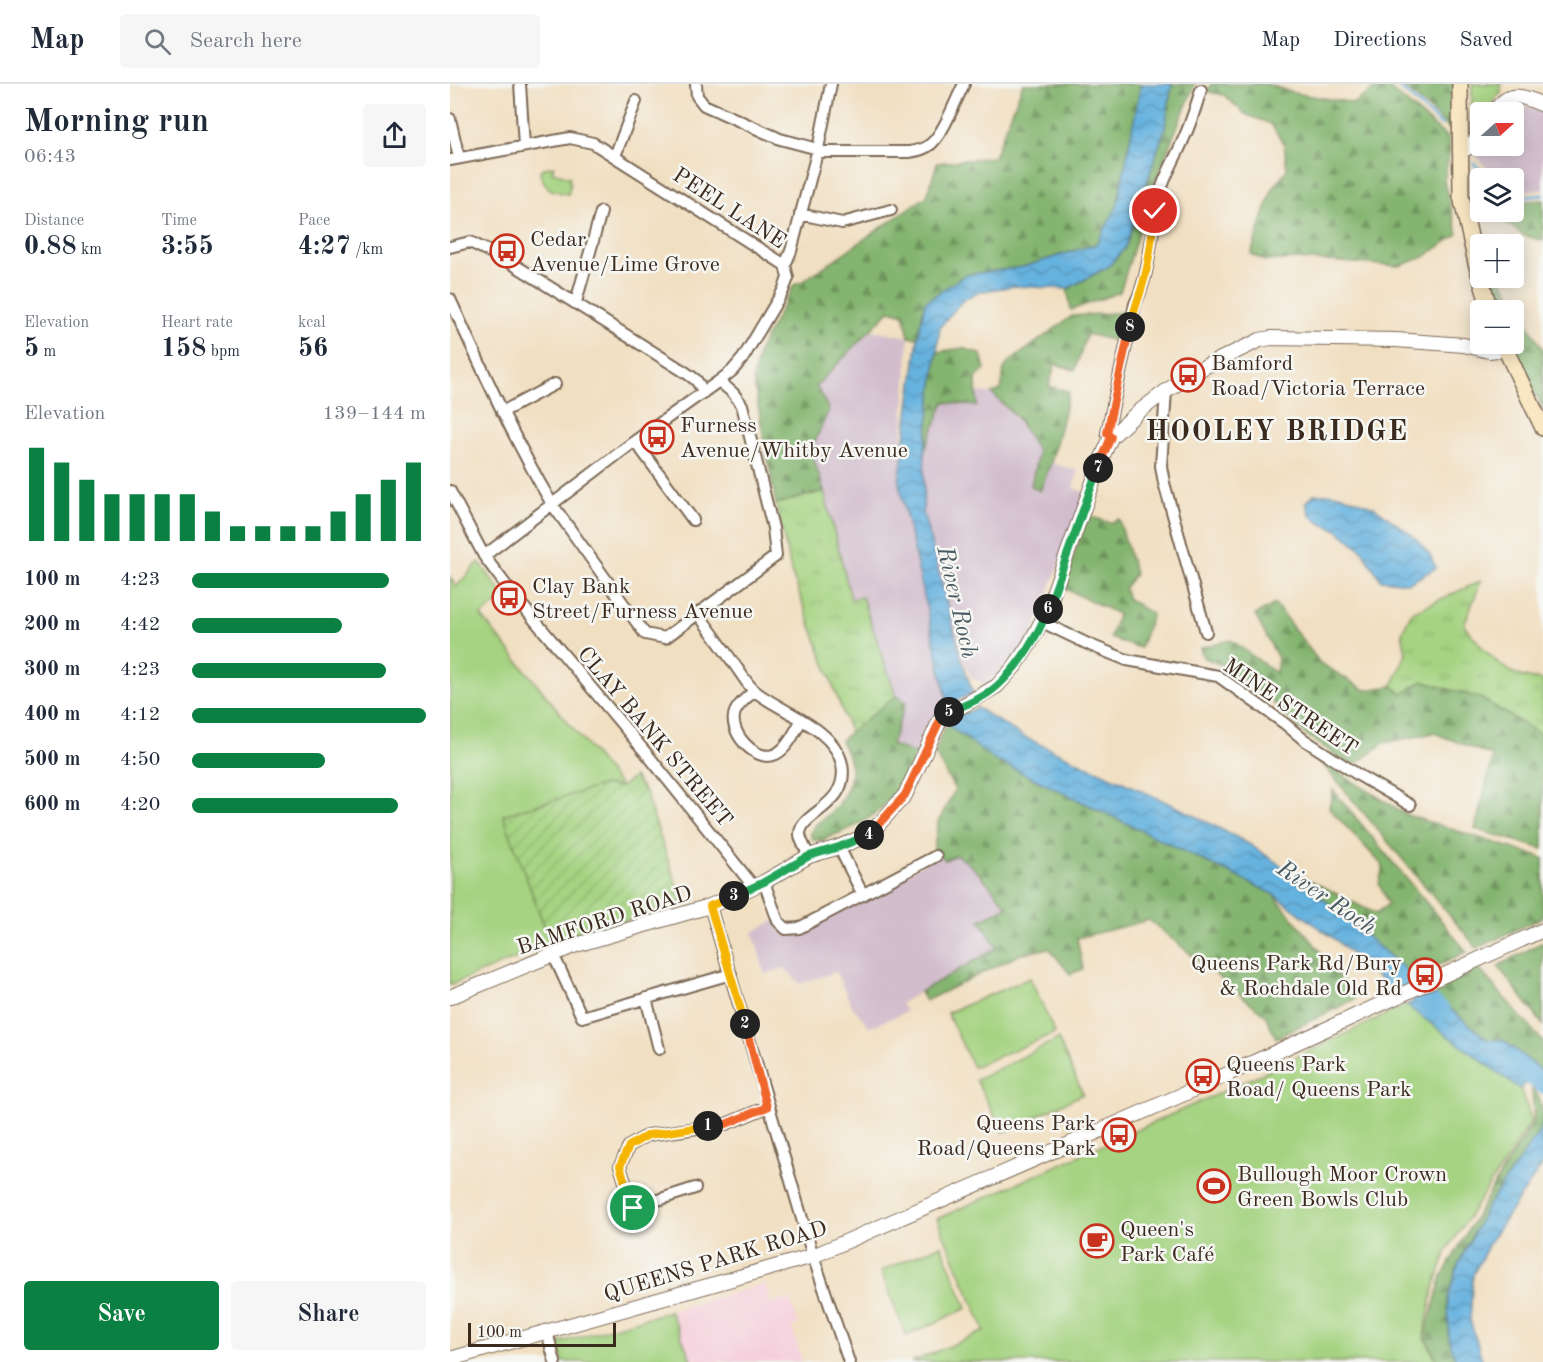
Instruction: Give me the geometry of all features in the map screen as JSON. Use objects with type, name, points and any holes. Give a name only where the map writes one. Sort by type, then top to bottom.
[{"type":"main road","points":[[1460,84],[1461,196],[1487,300]]},
{"type":"main road","points":[[1508,354],[1543,428]]},
{"type":"street","points":[[520,84],[524,146]]},
{"type":"street","points":[[696,84],[697,96],[704,105],[780,139],[818,150],[909,152],[923,149],[932,143],[964,84]]},
{"type":"street","points":[[785,265],[791,251],[818,150],[831,84]]},
{"type":"street","points":[[1111,437],[1107,433],[1135,304],[1142,292],[1147,271],[1155,211],[1161,188],[1185,136],[1201,90]]},
{"type":"street","points":[[1501,102],[1506,97],[1515,96],[1543,105]]},
{"type":"street","points":[[615,156],[636,101]]},
{"type":"street","points":[[450,119],[454,159]]},
{"type":"street","name":"PEEL LANE","points":[[454,159],[570,138],[593,143],[785,265],[788,278],[783,291],[743,358],[732,371],[483,556]]},
{"type":"street","points":[[1460,151],[1470,147]]},
{"type":"street","points":[[800,214],[842,224],[891,210]]},
{"type":"street","points":[[576,302],[601,212]]},
{"type":"street","points":[[450,247],[470,242],[508,261],[685,372],[696,380],[704,392]]},
{"type":"street","points":[[450,299],[502,412],[552,504],[645,634],[665,638],[776,556],[773,528],[742,405],[733,393],[719,381]]},
{"type":"street","name":"BAMFORD ROAD","points":[[450,997],[576,945],[710,906],[759,885],[809,856],[870,834],[905,795],[941,718],[946,713],[981,697],[997,686],[1015,666],[1042,622],[1111,437],[1137,413],[1204,367],[1260,340],[1271,338],[1396,340],[1470,346]]},
{"type":"street","name":"BAMFORD ROAD","points":[[1464,345],[1470,343]]},
{"type":"street","points":[[502,412],[555,384]]},
{"type":"street","points":[[1166,392],[1161,466],[1206,632]]},
{"type":"street","points":[[635,441],[693,520]]},
{"type":"street","name":"CLAY BANK STREET","points":[[450,491],[483,556],[759,885],[778,921],[786,929],[799,928],[862,895]]},
{"type":"street","points":[[699,615],[754,691],[826,736],[838,754],[842,765],[836,795],[825,808],[806,820],[801,829],[801,840],[809,856]]},
{"type":"street","name":"MINE STREET","points":[[1042,622],[1127,660],[1218,676],[1303,739],[1410,805]]},
{"type":"street","points":[[754,691],[735,712],[734,720],[739,735],[754,751],[761,755],[776,754],[782,750],[801,721]]},
{"type":"street","points":[[839,847],[862,895],[936,856]]},
{"type":"street","points":[[710,906],[767,1107],[813,1256],[849,1362]]},
{"type":"street","name":"QUEENS PARK ROAD","points":[[450,1359],[813,1256],[1147,1111],[1543,930]]},
{"type":"street","points":[[553,954],[582,1017],[731,974]]},
{"type":"street","points":[[646,998],[659,1048]]},
{"type":"street","points":[[695,1188],[633,1208],[620,1166],[629,1146],[648,1135],[726,1124],[767,1107]]},
{"type":"street","points":[[547,1332],[555,1362]]},
{"type":"shaded area","points":[[1524,105],[1543,111],[1543,190],[1524,191],[1524,168],[1487,168],[1476,156],[1524,156]]},
{"type":"shaded area","points":[[872,330],[909,337],[899,483],[948,705],[929,727],[917,754],[891,745],[906,702],[896,696],[862,598],[851,600],[824,491],[811,450],[829,410],[816,386]]},
{"type":"shaded area","points":[[977,392],[992,393],[1002,402],[1018,419],[1039,452],[1031,486],[1040,490],[1051,463],[1078,471],[1073,488],[1086,493],[1029,643],[985,685],[972,677],[961,657],[923,512],[925,449],[944,402],[976,406]]},
{"type":"shaded area","points":[[939,854],[956,855],[964,859],[983,877],[1008,907],[998,948],[901,1003],[906,1012],[870,1027],[852,1006],[836,972],[800,984],[785,968],[765,974],[753,932],[774,921],[785,936],[799,932],[860,902]]},
{"type":"shaded area","points":[[765,1284],[771,1304],[790,1299],[798,1324],[792,1327],[802,1362],[563,1362],[558,1343]]},
{"type":"green space","points":[[1023,84],[1141,84],[1117,207],[1096,244],[1023,267],[965,275],[925,302],[918,338],[909,337],[904,314],[890,310],[816,386],[829,410],[811,450],[824,491],[776,504],[753,378],[759,350],[794,285],[927,196],[937,163],[994,157]]},
{"type":"green space","points":[[1172,84],[1195,84],[1153,186],[1120,292],[1071,310],[1067,289],[1108,267],[1125,248],[1165,128]]},
{"type":"green space","points":[[1211,84],[1267,84],[1294,93],[1354,103],[1384,84],[1448,138],[1450,150],[1444,181],[1458,234],[1424,257],[1399,266],[1295,259],[1265,261],[1251,254],[1272,190],[1287,169],[1284,144],[1271,124],[1245,114],[1224,95],[1208,92]]},
{"type":"green space","points":[[1400,84],[1454,84],[1458,138],[1428,108]]},
{"type":"green space","points":[[1472,84],[1501,84],[1501,94],[1493,102],[1472,102]]},
{"type":"green space","points":[[554,166],[552,172],[570,177],[568,194],[550,189],[542,179],[541,169]]},
{"type":"green space","points":[[1543,200],[1543,241],[1522,234],[1505,222],[1524,222],[1524,202]]},
{"type":"green space","points":[[1494,288],[1507,288],[1514,300],[1497,300]]},
{"type":"green space","points":[[1127,312],[1121,342],[1087,334],[1075,370],[1055,364],[1049,386],[1069,392],[1051,463],[1040,491],[1031,486],[1038,452],[1018,419],[992,393],[1001,390],[1004,369],[1008,363],[1072,316]]},
{"type":"green space","points":[[1524,317],[1543,350],[1543,409],[1517,354],[1524,354]]},
{"type":"green space","points":[[963,348],[981,354],[985,369],[976,378],[977,406],[944,402],[925,449],[937,352]]},
{"type":"green space","points":[[824,491],[851,599],[862,597],[896,696],[850,732],[792,574],[776,504]]},
{"type":"green space","points":[[1087,515],[1110,523],[1119,519],[1135,574],[1124,588],[1128,599],[1152,614],[1140,648],[1110,638],[1118,614],[1064,588]]},
{"type":"green space","points":[[479,562],[505,597],[481,616],[621,787],[604,785],[504,815],[551,944],[450,985],[450,577],[456,587]]},
{"type":"green space","points":[[1481,581],[1464,625],[1489,654],[1507,669],[1518,675],[1543,680],[1543,736],[1482,699],[1402,694],[1392,686],[1406,654],[1402,632],[1412,612]]},
{"type":"green space","points":[[1275,604],[1320,663],[1365,690],[1392,686],[1402,694],[1422,681],[1482,699],[1543,736],[1543,849],[1475,829],[1493,756],[1434,733],[1384,743],[1356,764],[1346,762],[1302,732],[1270,699],[1226,667],[1203,657],[1200,648],[1231,640],[1276,673],[1278,658],[1255,615]]},
{"type":"green space","points":[[896,696],[906,702],[891,745],[917,754],[909,768],[887,802],[878,811],[855,826],[820,840],[813,840],[810,833],[816,824],[837,806],[849,784],[851,765],[841,741]]},
{"type":"green space","points":[[948,725],[995,760],[1273,894],[1316,946],[1355,999],[1276,1038],[1265,1015],[1149,920],[1077,938],[1083,969],[1070,974],[1049,948],[1021,954],[925,1001],[920,992],[997,948],[980,920],[1008,907],[984,878],[963,859],[956,855],[945,860],[933,852],[938,822],[955,790],[935,754],[942,732]]},
{"type":"green space","points":[[1320,761],[1407,815],[1543,858],[1543,917],[1477,948]]},
{"type":"green space","points":[[634,777],[648,796],[683,903],[551,944],[503,815],[604,785],[621,787]]},
{"type":"green space","points":[[1333,790],[1467,952],[1413,976],[1298,877],[1302,876],[1376,914],[1388,904],[1379,884],[1383,866],[1329,808]]},
{"type":"green space","points":[[1543,942],[1543,1025],[1498,966]]},
{"type":"green space","points":[[1479,969],[1543,1042],[1543,1068],[1541,1070],[1503,1040],[1488,1040],[1431,993]]},
{"type":"green space","points":[[1030,978],[1055,1033],[973,1067],[947,1013]]},
{"type":"green space","points":[[1406,1005],[1520,1089],[1532,1120],[1447,1250],[1434,1287],[1424,1336],[1437,1362],[912,1362],[985,1331],[937,1219],[1231,1088]]},
{"type":"green space","points":[[1058,1039],[1083,1094],[1003,1133],[976,1080]]},
{"type":"green space","points":[[1532,1089],[1540,1101],[1542,1126],[1488,1207],[1464,1251],[1451,1287],[1449,1312],[1449,1325],[1456,1362],[1438,1362],[1425,1336],[1442,1276],[1504,1168],[1534,1121]]},
{"type":"green space","points":[[941,1245],[967,1308],[906,1336],[881,1271]]},
{"type":"green space","points":[[670,1311],[691,1359],[680,1362],[563,1362],[558,1343]]},
{"type":"water","points":[[1141,84],[1172,84],[1165,128],[1125,248],[1108,267],[1067,289],[1015,286],[977,292],[962,301],[940,327],[925,449],[923,512],[961,657],[973,693],[948,705],[899,483],[918,338],[925,302],[965,275],[1023,267],[1096,244],[1117,207]]},
{"type":"water","points":[[1314,494],[1339,494],[1374,507],[1416,538],[1430,555],[1436,568],[1409,583],[1381,580],[1361,549],[1337,530],[1320,523],[1310,515],[1306,503]]},
{"type":"water","points":[[977,708],[1024,737],[1188,812],[1249,844],[1298,877],[1413,976],[1388,987],[1337,941],[1273,894],[995,760],[948,725],[955,717]]},
{"type":"water","points":[[1431,993],[1488,1040],[1503,1040],[1541,1070],[1520,1089],[1406,1005]]},
{"type":"water","points":[[1543,1121],[1543,1164],[1491,1240],[1473,1275],[1470,1320],[1483,1362],[1456,1362],[1449,1339],[1448,1298],[1458,1265],[1486,1208],[1541,1129]]},
{"type":"waterway","points":[[1396,84],[1441,125]]},
{"type":"waterway","points":[[1474,164],[1478,168]]},
{"type":"waterway","points":[[1524,197],[1543,195]]},
{"type":"waterway","name":"River Roch","points":[[1383,966],[1442,1011]]},
{"type":"waterway","name":"River Roch","points":[[1513,1063],[1543,1085]]},
{"type":"place","name":"Cedar Avenue/Lime Grove","points":[[507,251]]},
{"type":"place","name":"Bamford Road/Victoria Terrace","points":[[1188,375]]},
{"type":"place","name":"Furness Avenue/Whitby Avenue","points":[[657,437]]},
{"type":"place","name":"Clay Bank Street/Furness Avenue","points":[[509,598]]},
{"type":"place","name":"Queens Park Rd/Bury & Rochdale Old Rd","points":[[1425,975]]},
{"type":"place","name":"Queens Park Road/ Queens Park","points":[[1203,1076]]},
{"type":"place","name":"Queens Park Road/Queens Park","points":[[1119,1135]]},
{"type":"place","name":"Bullough Moor Crown Green Bowls Club","points":[[1214,1186]]},
{"type":"place","name":"Queen's Park Café","points":[[1097,1241]]},
{"type":"district","name":"HOOLEY BRIDGE","points":[[1277,430]]},
{"type":"route","points":[[633,1208],[620,1166],[629,1146],[648,1135],[726,1124],[767,1107],[710,906],[764,882],[809,856],[870,834],[905,795],[941,718],[946,713],[981,697],[997,686],[1015,666],[1042,622],[1111,437],[1107,433],[1135,304],[1142,292],[1147,271],[1155,211]]}]
